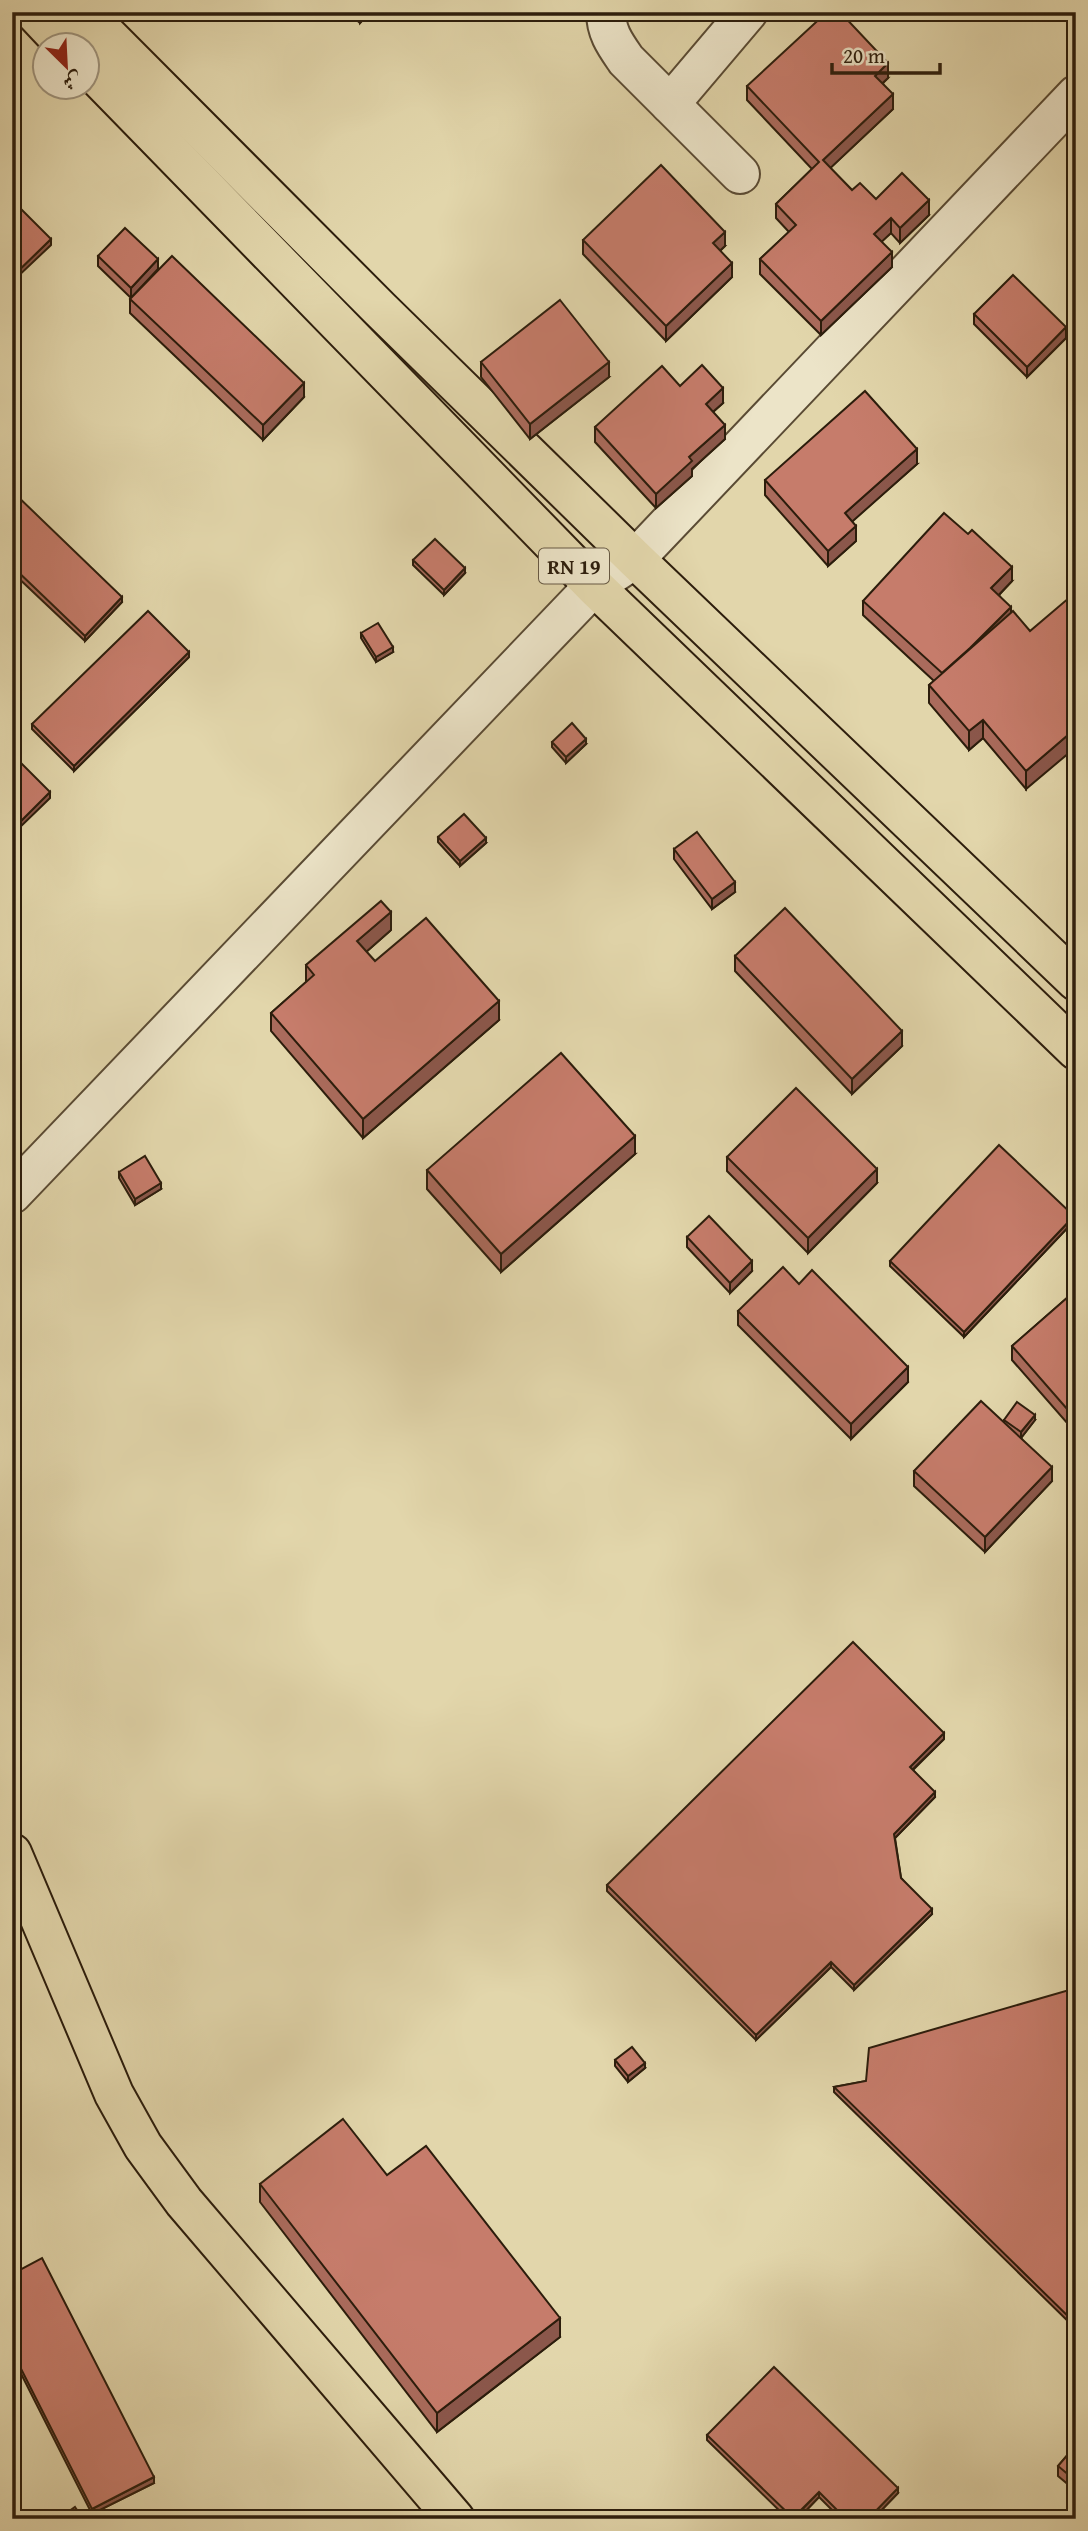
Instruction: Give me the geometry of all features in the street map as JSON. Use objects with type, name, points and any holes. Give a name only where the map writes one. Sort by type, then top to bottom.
[{"type":"main road","points":[[34,12],[53,32]]},
{"type":"main road","name":"RN 19","points":[[84,12],[380,309],[1076,981]]},
{"type":"main road","name":"RN 19","points":[[102,81],[594,586],[1076,1050]]},
{"type":"main road","points":[[12,1853],[114,2094],[143,2146],[184,2202],[455,2519]]},
{"type":"street","points":[[606,12],[606,26],[626,60],[740,174]]},
{"type":"street","points":[[670,104],[748,12]]},
{"type":"street","points":[[12,1194],[594,586],[635,558],[1076,95]]},
{"type":"building","points":[[827,12],[840,12],[888,63],[875,76],[893,94],[823,160],[852,190],[860,183],[876,199],[902,173],[929,200],[900,228],[891,218],[874,234],[892,252],[821,321],[760,259],[796,225],[776,204],[819,162],[747,86]]},
{"type":"building","points":[[661,165],[725,232],[713,243],[732,263],[666,326],[583,240]]},
{"type":"building","points":[[12,200],[51,239],[12,277]]},
{"type":"building","points":[[125,228],[158,259],[131,288],[98,256]]},
{"type":"building","points":[[172,256],[304,383],[263,425],[130,299]]},
{"type":"building","points":[[1013,275],[1066,327],[1027,367],[974,314]]},
{"type":"building","points":[[560,300],[609,362],[530,424],[481,362]]},
{"type":"building","points":[[702,365],[723,388],[706,404],[725,425],[689,457],[692,461],[656,494],[595,427],[662,366],[680,386]]},
{"type":"building","points":[[865,391],[917,449],[845,513],[856,526],[828,551],[765,480]]},
{"type":"building","points":[[12,491],[122,597],[85,636],[12,566]]},
{"type":"building","points":[[944,513],[968,534],[972,530],[1012,567],[991,588],[1011,607],[942,673],[863,601]]},
{"type":"building","points":[[435,539],[465,568],[444,590],[413,560]]},
{"type":"building","points":[[1070,597],[1076,603],[1076,728],[1026,771],[983,720],[969,731],[929,685],[1013,611],[1030,631]]},
{"type":"building","points":[[148,611],[189,652],[74,766],[32,724]]},
{"type":"building","points":[[378,623],[393,647],[376,657],[361,633]]},
{"type":"building","points":[[572,723],[586,739],[566,757],[552,742]]},
{"type":"building","points":[[12,754],[50,792],[12,830]]},
{"type":"building","points":[[464,814],[486,838],[460,861],[438,837]]},
{"type":"building","points":[[697,832],[735,882],[712,899],[674,849]]},
{"type":"building","points":[[381,901],[391,912],[357,941],[375,961],[426,918],[499,1001],[363,1119],[271,1013],[314,975],[306,965]]},
{"type":"building","points":[[785,908],[902,1031],[852,1079],[735,956]]},
{"type":"building","points":[[561,1053],[635,1136],[501,1254],[427,1170]]},
{"type":"building","points":[[796,1088],[877,1169],[808,1238],[727,1157]]},
{"type":"building","points":[[999,1145],[1074,1216],[964,1332],[890,1261]]},
{"type":"building","points":[[145,1156],[161,1183],[135,1199],[119,1172]]},
{"type":"building","points":[[709,1216],[752,1261],[730,1283],[687,1237]]},
{"type":"building","points":[[783,1267],[799,1284],[812,1270],[908,1367],[851,1424],[738,1311]]},
{"type":"building","points":[[1076,1290],[1076,1403],[1068,1410],[1012,1346]]},
{"type":"building","points":[[981,1401],[1052,1467],[985,1537],[914,1471]]},
{"type":"building","points":[[1017,1402],[1035,1415],[1021,1432],[1004,1420]]},
{"type":"building","points":[[853,1642],[944,1733],[910,1767],[935,1792],[894,1834],[901,1878],[932,1909],[854,1985],[831,1962],[756,2035],[607,1885]]},
{"type":"building","points":[[1076,1988],[1076,2324],[834,2087],[866,2081],[869,2048]]},
{"type":"building","points":[[632,2047],[645,2063],[628,2076],[615,2060]]},
{"type":"building","points":[[343,2119],[387,2175],[426,2146],[560,2318],[437,2413],[260,2184]]},
{"type":"building","points":[[42,2258],[154,2477],[92,2509],[12,2351],[12,2274]]},
{"type":"building","points":[[774,2367],[898,2488],[868,2519],[846,2519],[819,2492],[793,2518],[707,2435]]},
{"type":"building","points":[[1076,2445],[1076,2481],[1058,2466]]},
{"type":"building","points":[[75,2507],[83,2519],[58,2519]]}]
